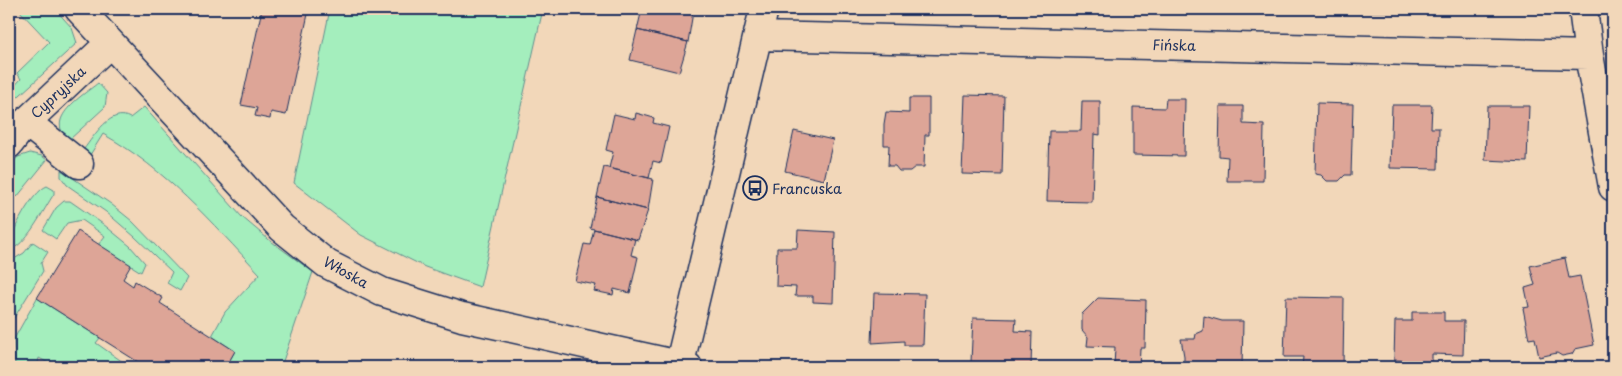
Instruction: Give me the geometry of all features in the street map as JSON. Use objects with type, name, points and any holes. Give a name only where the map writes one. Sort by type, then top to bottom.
[{"type":"street","name":"Włoska","points":[[79,9],[282,228],[327,264],[382,292],[462,317],[682,367]]},
{"type":"street","points":[[682,367],[764,9]]},
{"type":"street","points":[[1583,9],[1589,55],[1613,187]]},
{"type":"street","name":"Fińska","points":[[758,36],[1589,55]]},
{"type":"street","name":"Cypryjska","points":[[9,144],[26,122],[110,43]]},
{"type":"street","points":[[26,122],[79,164]]},
{"type":"green space","points":[[18,9],[55,9],[72,28],[77,43],[9,105],[9,92],[21,79],[17,73],[49,42]]},
{"type":"green space","points":[[330,9],[543,9],[480,287],[425,267],[361,235],[294,183]]},
{"type":"green space","points":[[98,83],[107,93],[105,107],[69,140],[62,132],[60,124],[63,116],[75,101]]},
{"type":"green space","points":[[144,107],[242,217],[313,272],[281,367],[226,367],[235,351],[212,336],[225,312],[260,274],[187,198],[147,163],[126,148],[103,134],[90,155],[84,149],[104,124],[116,116],[130,118]]},
{"type":"green space","points":[[30,153],[42,156],[47,160],[17,197],[9,189],[9,167],[18,157]]},
{"type":"green space","points":[[61,170],[111,204],[132,221],[187,278],[180,291],[167,283],[172,272],[106,212],[67,185],[61,177]]},
{"type":"green space","points":[[47,186],[54,190],[54,194],[21,243],[9,249],[13,233],[29,204]]},
{"type":"green space","points":[[64,201],[70,201],[130,246],[145,263],[141,272],[98,245],[105,236],[82,220],[67,223],[56,239],[43,230],[56,208]]},
{"type":"green space","points":[[33,242],[48,252],[41,263],[43,271],[9,326],[9,262],[24,253]]},
{"type":"green space","points":[[37,298],[100,338],[96,343],[130,367],[56,367],[39,358],[37,367],[15,367],[14,339]]},
{"type":"building","points":[[262,9],[283,9],[308,14],[286,115],[271,112],[270,119],[255,116],[257,108],[241,105]]},
{"type":"building","points":[[642,9],[679,9],[693,12],[688,42],[637,30]]},
{"type":"building","points":[[1356,9],[1414,9],[1414,11],[1356,11]]},
{"type":"building","points":[[637,30],[688,42],[679,72],[630,60]]},
{"type":"building","points":[[965,95],[1004,96],[1002,175],[962,174]]},
{"type":"building","points":[[909,98],[929,98],[929,135],[925,135],[924,167],[915,167],[910,171],[899,171],[895,166],[888,166],[889,145],[884,145],[884,124],[886,112],[909,113]]},
{"type":"building","points":[[1166,99],[1185,99],[1184,156],[1133,155],[1133,107],[1165,108]]},
{"type":"building","points":[[1082,101],[1100,101],[1100,135],[1094,134],[1092,202],[1047,201],[1049,131],[1081,131]]},
{"type":"building","points":[[1317,103],[1353,104],[1351,175],[1345,175],[1339,181],[1327,181],[1321,175],[1315,174]]},
{"type":"building","points":[[1392,105],[1432,105],[1431,128],[1439,128],[1438,169],[1390,168]]},
{"type":"building","points":[[1220,106],[1243,106],[1243,124],[1264,125],[1263,181],[1227,181],[1228,157],[1219,156]]},
{"type":"building","points":[[1487,106],[1529,106],[1527,162],[1485,160]]},
{"type":"building","points":[[636,113],[654,118],[653,123],[669,127],[661,163],[653,161],[649,178],[609,168],[613,152],[606,150],[614,114],[635,119]]},
{"type":"building","points":[[794,131],[833,140],[824,180],[785,171]]},
{"type":"building","points":[[604,167],[653,179],[648,210],[597,197]]},
{"type":"building","points":[[597,197],[648,210],[638,240],[590,228]]},
{"type":"building","points":[[594,229],[635,239],[631,255],[638,257],[630,293],[614,289],[613,295],[594,291],[596,285],[575,281],[584,244],[590,245]]},
{"type":"building","points":[[798,230],[835,232],[833,303],[813,302],[813,296],[795,296],[796,287],[776,286],[777,248],[797,248]]},
{"type":"building","points":[[78,231],[131,265],[123,279],[133,286],[135,281],[163,298],[160,303],[235,351],[226,367],[146,367],[37,298]]},
{"type":"building","points":[[1565,258],[1569,278],[1580,276],[1594,345],[1575,349],[1572,354],[1562,356],[1557,353],[1539,357],[1535,338],[1529,339],[1523,308],[1529,307],[1525,288],[1535,285],[1530,266]]},
{"type":"building","points":[[874,293],[925,294],[923,345],[904,345],[904,341],[872,343]]},
{"type":"building","points":[[1286,297],[1344,298],[1343,367],[1302,367],[1303,357],[1284,357]]},
{"type":"building","points":[[1098,298],[1146,300],[1145,348],[1140,348],[1139,367],[1114,367],[1115,347],[1087,346],[1088,337],[1082,330],[1082,314]]},
{"type":"building","points":[[1412,312],[1444,312],[1444,321],[1464,321],[1463,355],[1432,354],[1432,362],[1394,360],[1395,321],[1412,321]]},
{"type":"building","points":[[1204,316],[1222,321],[1243,321],[1242,367],[1184,367],[1181,339],[1195,339],[1196,334],[1203,331]]},
{"type":"building","points":[[973,318],[1016,319],[1015,331],[1032,332],[1031,367],[971,362]]},
{"type":"place","name":"Francuska","points":[[755,188]]}]
